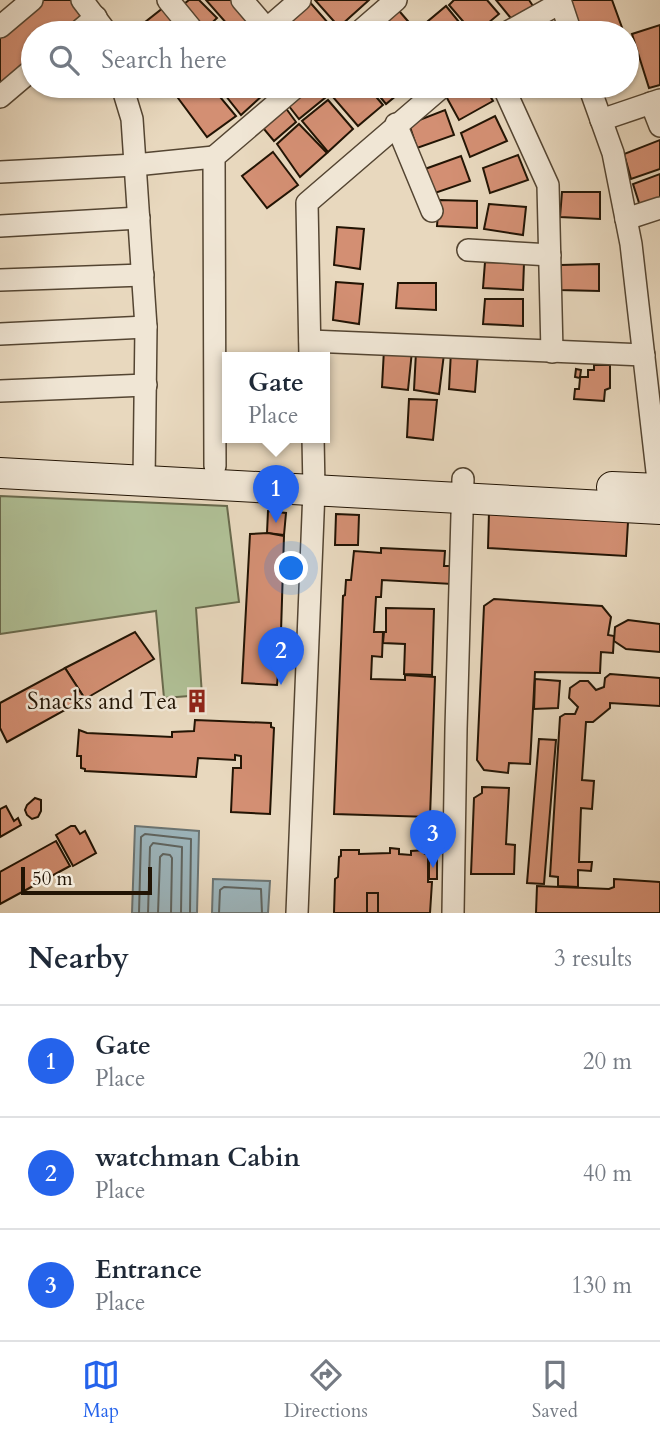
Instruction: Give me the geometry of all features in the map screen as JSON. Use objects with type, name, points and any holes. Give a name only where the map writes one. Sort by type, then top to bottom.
[{"type":"street","points":[[0,27],[32,0]]},
{"type":"street","points":[[82,0],[98,21]]},
{"type":"street","points":[[168,0],[185,21]]},
{"type":"street","points":[[242,0],[257,21]]},
{"type":"street","points":[[276,21],[300,0]]},
{"type":"street","points":[[372,21],[396,0]]},
{"type":"street","points":[[526,21],[560,1],[567,21]]},
{"type":"street","points":[[0,97],[21,79]]},
{"type":"street","points":[[126,98],[132,119],[146,327],[145,471]]},
{"type":"street","points":[[0,172],[135,165],[214,157],[283,98]]},
{"type":"street","points":[[428,98],[307,203],[310,349],[552,352],[649,348]]},
{"type":"street","points":[[508,98],[548,186],[552,352]]},
{"type":"street","points":[[0,454],[145,471],[659,499],[655,403],[649,348],[613,153],[593,98]]},
{"type":"street","points":[[601,120],[656,101],[660,126]]},
{"type":"street","points":[[396,124],[432,211]]},
{"type":"street","points":[[214,157],[215,466]]},
{"type":"street","points":[[626,219],[660,208]]},
{"type":"street","points":[[0,226],[139,218]]},
{"type":"street","points":[[468,250],[550,255]]},
{"type":"street","points":[[0,280],[143,275]]},
{"type":"street","points":[[0,334],[146,327]]},
{"type":"street","points":[[0,391],[146,385]]},
{"type":"street","points":[[297,913],[314,480],[313,443]]},
{"type":"street","points":[[0,473],[145,471],[215,466],[314,480]]},
{"type":"street","points":[[453,913],[463,489]]},
{"type":"green space","points":[[0,496],[227,506],[239,602],[196,608],[202,695],[164,698],[156,611],[0,634]]},
{"type":"water","points":[[135,826],[199,831],[197,913],[132,913]]},
{"type":"water","points":[[213,879],[270,881],[268,913],[212,913]]},
{"type":"building","points":[[43,0],[77,0],[90,15],[83,21],[21,21],[21,72],[0,87],[0,36]]},
{"type":"building","points":[[189,0],[199,0],[217,18],[214,21],[190,21],[179,8]]},
{"type":"building","points":[[206,0],[238,0],[258,21],[224,21]]},
{"type":"building","points":[[308,0],[326,21],[284,21]]},
{"type":"building","points":[[315,0],[369,0],[346,21],[334,21]]},
{"type":"building","points":[[454,0],[487,0],[499,14],[491,21],[463,21],[449,5]]},
{"type":"building","points":[[496,0],[529,0],[533,6],[513,21]]},
{"type":"building","points":[[570,0],[612,0],[620,21],[576,21]]},
{"type":"building","points":[[168,4],[181,21],[146,21]]},
{"type":"building","points":[[394,5],[408,21],[377,21]]},
{"type":"building","points":[[446,6],[458,21],[428,21]]},
{"type":"building","points":[[660,25],[660,85],[649,88],[639,56],[639,32]]},
{"type":"building","points":[[178,98],[221,98],[236,116],[207,137]]},
{"type":"building","points":[[228,98],[260,98],[241,115]]},
{"type":"building","points":[[288,98],[325,98],[299,119],[285,101]]},
{"type":"building","points":[[334,98],[377,98],[383,105],[358,126]]},
{"type":"building","points":[[381,98],[393,98],[386,104]]},
{"type":"building","points":[[447,98],[491,98],[493,101],[459,120]]},
{"type":"building","points":[[328,100],[353,129],[328,152],[302,121]]},
{"type":"building","points":[[282,103],[296,122],[274,141],[258,122]]},
{"type":"building","points":[[445,110],[454,135],[417,148],[409,124]]},
{"type":"building","points":[[495,116],[507,141],[470,157],[461,133]]},
{"type":"building","points":[[299,124],[327,153],[300,177],[277,144]]},
{"type":"building","points":[[660,140],[660,169],[631,179],[624,154]]},
{"type":"building","points":[[273,152],[298,185],[267,208],[242,176]]},
{"type":"building","points":[[518,155],[528,180],[490,193],[483,168]]},
{"type":"building","points":[[461,156],[470,181],[432,194],[425,169]]},
{"type":"building","points":[[660,174],[660,202],[641,209],[633,184]]},
{"type":"building","points":[[562,192],[600,192],[600,219],[560,217]]},
{"type":"building","points":[[439,200],[477,201],[477,228],[437,226]]},
{"type":"building","points":[[489,204],[526,207],[523,235],[484,229]]},
{"type":"building","points":[[337,227],[364,229],[360,269],[334,265]]},
{"type":"building","points":[[485,262],[524,263],[523,290],[483,288]]},
{"type":"building","points":[[599,264],[599,291],[559,290],[561,265]]},
{"type":"building","points":[[336,282],[363,284],[359,324],[333,320]]},
{"type":"building","points":[[398,283],[436,283],[436,310],[396,308]]},
{"type":"building","points":[[485,299],[523,299],[523,326],[483,324]]},
{"type":"building","points":[[384,349],[412,351],[408,390],[382,387]]},
{"type":"building","points":[[451,351],[478,353],[475,392],[449,389]]},
{"type":"building","points":[[416,352],[444,354],[439,394],[414,390]]},
{"type":"building","points":[[594,365],[610,365],[610,388],[605,390],[604,401],[574,399],[580,378],[575,377],[576,369],[581,370],[580,377],[588,377],[588,370],[594,370]]},
{"type":"building","points":[[409,399],[437,400],[433,440],[407,437]]},
{"type":"building","points":[[268,511],[286,513],[284,535],[267,533]]},
{"type":"building","points":[[489,512],[628,522],[626,556],[488,548]]},
{"type":"building","points":[[336,514],[359,515],[358,545],[335,545]]},
{"type":"building","points":[[250,534],[284,536],[281,632],[291,632],[290,664],[279,663],[277,685],[242,683]]},
{"type":"building","points":[[381,548],[445,551],[444,566],[453,566],[452,584],[382,580],[381,597],[376,597],[374,632],[383,632],[382,657],[372,656],[371,679],[405,680],[405,675],[435,677],[430,817],[334,814],[343,596],[346,580],[351,580],[354,551],[381,553]]},
{"type":"building","points":[[494,599],[602,606],[611,617],[608,635],[614,636],[613,653],[601,652],[600,673],[535,672],[530,764],[509,763],[508,773],[484,770],[477,760],[484,606]]},
{"type":"building","points":[[386,608],[434,609],[432,675],[404,674],[405,644],[383,643]]},
{"type":"building","points":[[628,620],[660,624],[660,652],[626,649],[614,641],[615,627]]},
{"type":"building","points":[[135,632],[154,659],[85,699],[65,668]]},
{"type":"building","points":[[65,668],[85,699],[7,742],[0,728],[0,703]]},
{"type":"building","points":[[610,674],[660,678],[660,706],[610,703],[610,708],[593,722],[586,722],[582,780],[594,781],[592,809],[581,808],[579,862],[592,862],[591,871],[578,870],[578,887],[558,886],[558,877],[550,876],[560,717],[575,714],[578,707],[569,698],[570,688],[580,681],[588,681],[596,690],[604,687],[605,678]]},
{"type":"building","points":[[535,679],[560,681],[558,708],[534,709]]},
{"type":"building","points":[[195,720],[271,723],[274,728],[270,814],[231,812],[233,768],[241,768],[241,756],[235,755],[235,760],[198,758],[196,777],[85,771],[81,768],[81,756],[77,756],[79,730],[87,733],[172,737],[172,732],[194,731]]},
{"type":"building","points":[[539,739],[556,740],[544,884],[527,883]]},
{"type":"building","points":[[482,787],[509,788],[506,844],[515,845],[514,874],[471,874],[474,798],[482,793]]},
{"type":"building","points":[[35,798],[41,800],[41,811],[38,817],[32,819],[25,810]]},
{"type":"building","points":[[6,806],[14,821],[18,818],[21,825],[0,837],[0,809]]},
{"type":"building","points":[[75,826],[80,834],[85,831],[96,853],[73,866],[56,835]]},
{"type":"building","points":[[56,841],[70,866],[0,904],[0,872]]},
{"type":"building","points":[[390,848],[399,849],[399,854],[411,855],[411,851],[426,850],[428,882],[432,882],[430,913],[334,913],[335,879],[338,877],[341,850],[359,850],[359,854],[390,853]]},
{"type":"building","points":[[429,858],[437,858],[437,879],[429,879]]},
{"type":"building","points":[[614,879],[660,882],[660,913],[536,913],[537,886],[609,889],[614,887]]},
{"type":"building","points":[[367,893],[378,893],[378,913],[367,913]]},
{"type":"place","name":"Gate","points":[[276,523]]},
{"type":"place","name":"watchman Cabin","points":[[281,685]]},
{"type":"place","name":"Snacks and Tea","points":[[197,701]]},
{"type":"place","name":"Entrance","points":[[433,868]]}]
